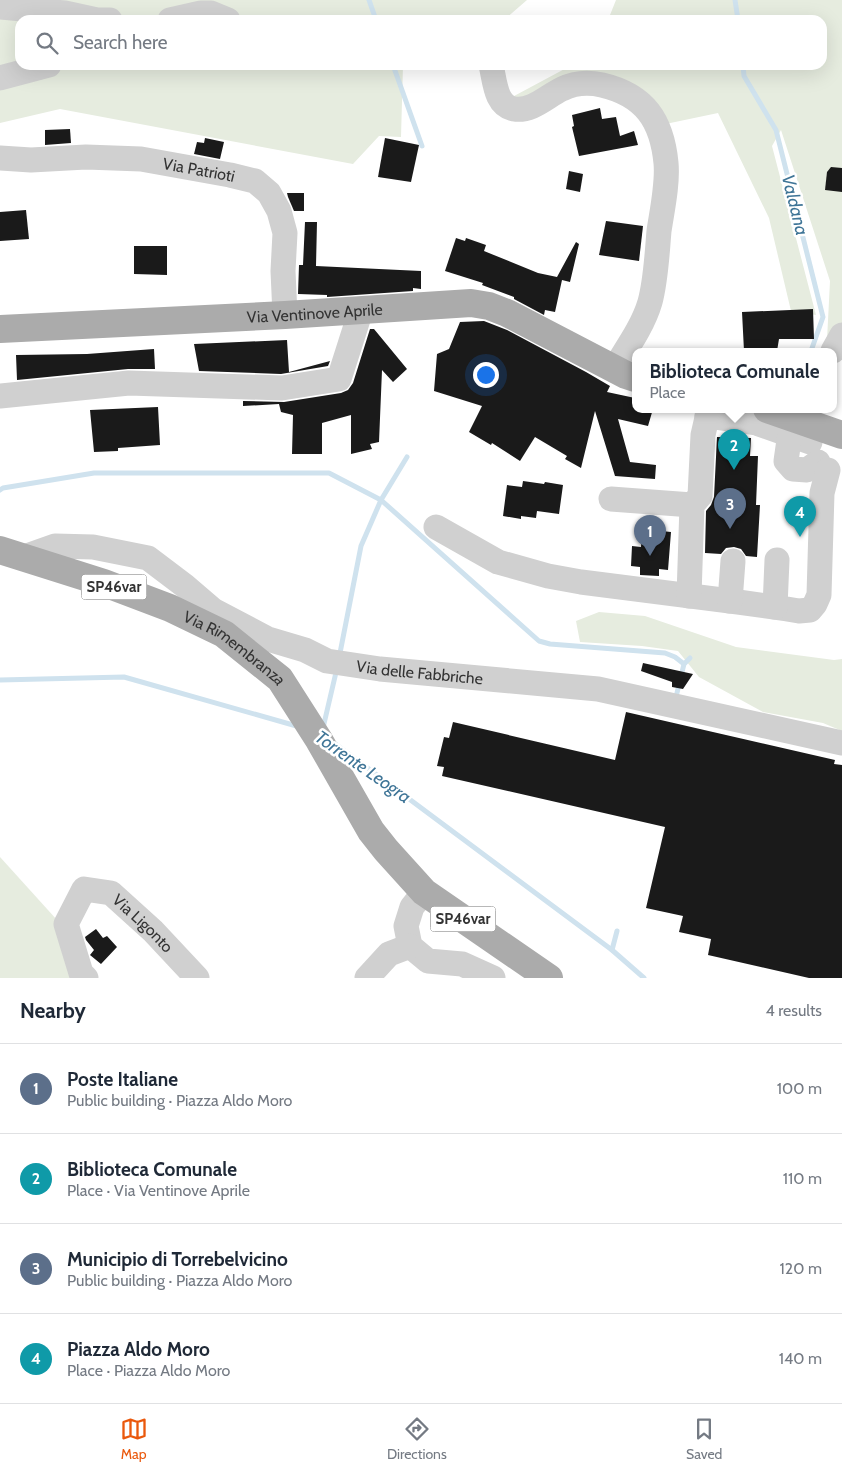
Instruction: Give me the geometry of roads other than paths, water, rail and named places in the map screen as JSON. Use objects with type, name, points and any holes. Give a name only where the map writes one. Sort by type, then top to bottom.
[{"type":"main road","name":"Via Ventinove Aprile","points":[[0,329],[285,315],[471,303],[489,306],[507,313],[625,374]]},
{"type":"main road","points":[[773,413],[813,439],[842,435]]},
{"type":"main road","name":"Via Rimembranza","points":[[12,553],[104,583],[170,608],[224,634],[280,679],[319,740],[371,831],[424,892]]},
{"type":"main road","name":"SP46var","points":[[424,892],[549,978]]},
{"type":"street","points":[[0,7],[74,15]]},
{"type":"street","points":[[192,15],[201,13],[216,15]]},
{"type":"street","points":[[0,78],[30,70]]},
{"type":"street","name":"Via Ventinove Aprile","points":[[492,70],[501,101],[513,108],[530,108],[563,88],[592,83],[614,88],[636,100],[645,106],[656,123],[666,164],[653,288],[634,348]]},
{"type":"street","name":"Via Patrioti","points":[[0,158],[31,160],[86,157],[140,159],[255,181],[269,193],[279,211],[285,233],[285,315]]},
{"type":"street","points":[[0,396],[129,383],[282,388],[339,379],[361,310]]},
{"type":"street","points":[[835,348],[842,335]]},
{"type":"street","name":"Via Ventinove Aprile","points":[[625,374],[632,354]]},
{"type":"street","points":[[436,527],[498,562],[531,571],[581,582],[799,611],[810,610],[819,594],[822,493],[813,439],[756,423],[708,413],[703,435],[700,496],[692,506],[688,596]]},
{"type":"street","points":[[611,499],[692,506]]},
{"type":"street","name":"Via delle Fabbriche","points":[[12,553],[54,546],[93,547],[148,558],[186,586],[213,610],[268,639],[305,650],[327,661],[380,669],[598,689],[842,743]]},
{"type":"street","points":[[775,608],[777,560]]},
{"type":"street","points":[[730,601],[733,561]]},
{"type":"street","name":"Via Ligonto","points":[[86,978],[81,973],[66,924],[84,889],[111,893],[153,931],[197,978]]},
{"type":"street","points":[[424,892],[412,907],[406,926],[410,946],[428,961],[462,964],[492,978]]},
{"type":"street","points":[[367,978],[389,954],[410,946]]},
{"type":"waterway","points":[[369,0],[374,15]]},
{"type":"waterway","name":"Valdana","points":[[735,0],[737,15]]},
{"type":"waterway","points":[[395,70],[422,146]]},
{"type":"waterway","name":"Valdana","points":[[743,70],[744,76],[776,130],[823,317],[812,348]]},
{"type":"waterway","points":[[340,653],[361,546],[381,500],[407,457]]},
{"type":"waterway","points":[[0,490],[94,473],[329,473],[381,500],[539,641],[550,644],[665,653],[675,657],[684,664]]},
{"type":"waterway","name":"Valdana","points":[[676,697],[684,664],[690,658]]},
{"type":"waterway","points":[[323,728],[337,668]]},
{"type":"waterway","name":"Torrente Leogra","points":[[0,680],[124,677],[300,727]]},
{"type":"waterway","name":"Torrente Leogra","points":[[334,743],[612,950],[644,978]]},
{"type":"waterway","name":"Valdana","points":[[612,950],[617,931]]},
{"type":"place","name":"Biblioteca Comunale","points":[[734,470]]},
{"type":"place","name":"Municipio di Torrebelvicino","points":[[730,529]]},
{"type":"place","name":"Piazza Aldo Moro","points":[[800,537]]},
{"type":"place","name":"Poste Italiane","points":[[650,556]]}]
